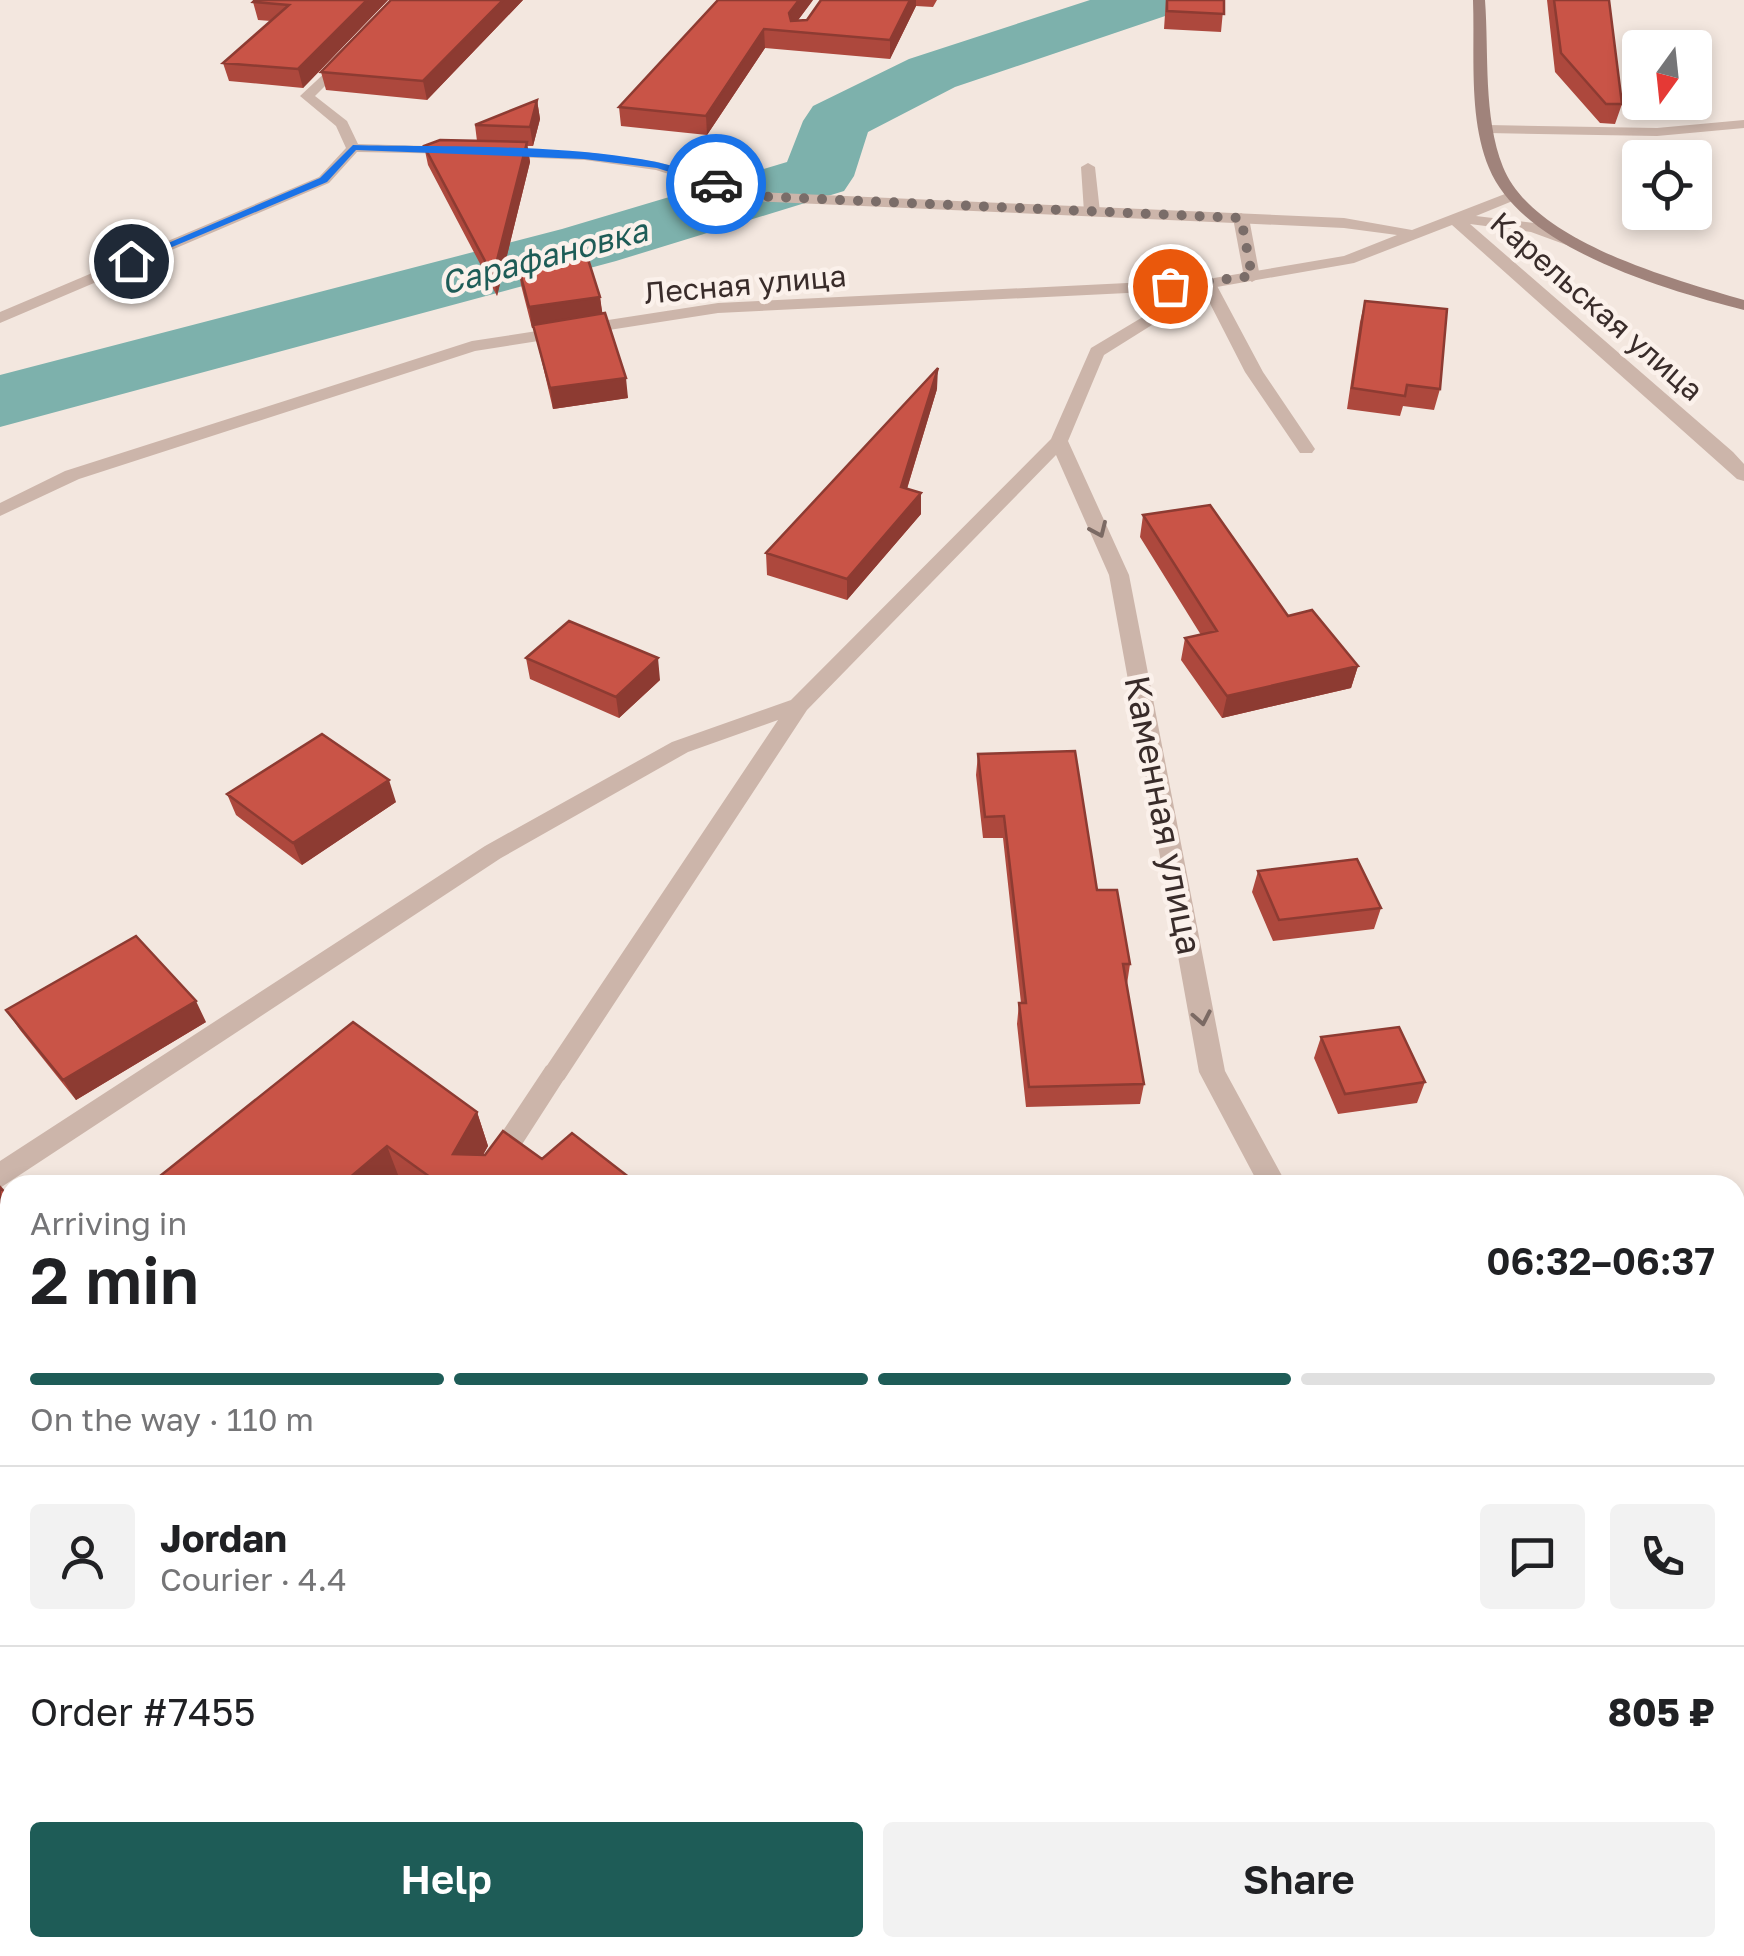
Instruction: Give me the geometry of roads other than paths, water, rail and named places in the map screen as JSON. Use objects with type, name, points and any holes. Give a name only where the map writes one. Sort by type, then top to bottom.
[{"type":"main road","points":[[1479,0],[1488,129],[1496,169],[1510,197],[1572,242],[1682,286],[1744,305]]},
{"type":"street","points":[[353,148],[342,124],[308,96],[360,41]]},
{"type":"street","points":[[1488,129],[1657,132],[1744,124]]},
{"type":"street","points":[[0,318],[324,180],[353,148],[469,152]]},
{"type":"street","points":[[488,152],[584,156],[658,166],[753,196],[1241,218],[1389,228],[1416,236]]},
{"type":"street","points":[[1088,167],[1092,212]]},
{"type":"street","name":"Лесная улица","points":[[0,510],[72,475],[472,346],[718,308],[1208,284],[1348,260],[1510,197]]},
{"type":"street","points":[[1241,218],[1252,276]]},
{"type":"street","points":[[1456,220],[1508,223],[1572,242]]},
{"type":"street","name":"Карельская улица","points":[[1456,220],[1736,460],[1744,476]]},
{"type":"street","points":[[488,1175],[800,704],[1059,441],[1097,352],[1208,284],[1254,372],[1306,448]]},
{"type":"street","name":"Каменная улица","points":[[1059,441],[1119,575],[1212,1072],[1268,1175]]},
{"type":"street","points":[[2,1175],[492,852],[680,747],[800,704]]},
{"type":"waterway","name":"Сарафановка","points":[[0,401],[589,245],[818,176],[837,121],[932,73],[1152,0]]}]
